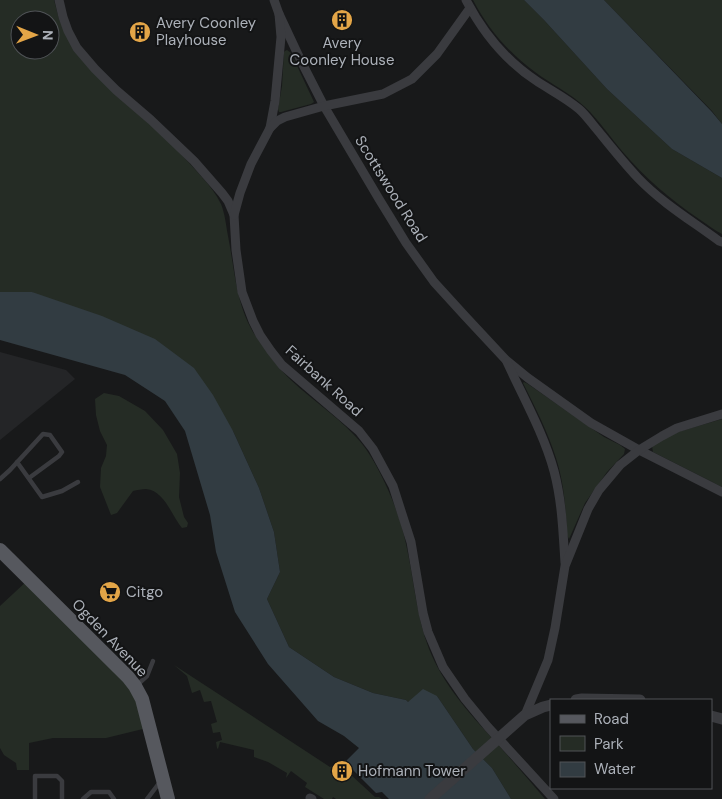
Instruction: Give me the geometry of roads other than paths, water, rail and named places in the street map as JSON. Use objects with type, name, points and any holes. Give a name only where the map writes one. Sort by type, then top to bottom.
[{"type":"main road","name":"Ogden Avenue","points":[[0,550],[136,686],[142,699],[168,799]]},
{"type":"street","name":"Fairbank Road","points":[[59,0],[68,31],[77,48],[116,90],[194,161],[228,201],[234,214],[239,277],[246,304],[256,328],[282,365],[359,431],[373,449],[393,486],[411,542],[423,613],[428,632],[443,667],[456,687],[488,727],[494,742],[554,799]]},
{"type":"street","name":"Scottswood Road","points":[[274,0],[301,61],[324,106],[406,243],[434,282],[506,360],[528,378],[591,423],[639,450],[722,492]]},
{"type":"street","points":[[234,214],[251,164],[270,128],[277,121],[324,106],[382,94],[412,79],[437,54],[468,4],[486,34],[499,50],[520,69],[581,110],[640,180],[667,204],[721,244]]},
{"type":"street","name":"Scottswood Road","points":[[270,128],[279,69],[281,37],[279,14]]},
{"type":"street","name":"Scottswood Road","points":[[506,360],[534,420],[554,471],[562,515],[565,566]]},
{"type":"street","points":[[525,715],[548,660],[556,628],[565,566],[588,509],[599,490],[620,465],[639,450],[677,428],[722,414]]},
{"type":"street","points":[[430,799],[525,715],[550,705]]},
{"type":"lane","points":[[0,479],[43,434],[50,435],[62,452],[60,456],[29,478]]},
{"type":"lane","points":[[17,462],[42,497],[62,492],[78,482]]},
{"type":"lane","points":[[136,686],[147,676],[153,661]]},
{"type":"lane","points":[[35,799],[35,776],[57,776],[62,781],[62,799]]},
{"type":"lane","points":[[147,799],[162,779]]},
{"type":"lane","points":[[82,799],[92,792],[108,792],[114,799]]},
{"type":"water","points":[[524,0],[604,0],[722,124],[722,178],[672,149],[607,89]]},
{"type":"water","points":[[0,292],[32,292],[102,316],[155,339],[194,368],[213,395],[233,431],[259,488],[274,532],[280,572],[267,599],[289,647],[334,677],[373,693],[408,702],[423,689],[437,696],[473,749],[492,768],[511,799],[389,799],[382,792],[376,793],[345,762],[359,748],[344,736],[318,721],[268,664],[235,612],[216,552],[210,515],[185,431],[165,401],[125,375],[0,340]]},
{"type":"place","name":"Avery Coonley House","points":[[342,20]]},
{"type":"place","name":"Avery Coonley Playhouse","points":[[140,32]]},
{"type":"place","name":"Citgo","points":[[110,592]]},
{"type":"place","name":"Hofmann Tower","points":[[342,771]]}]
